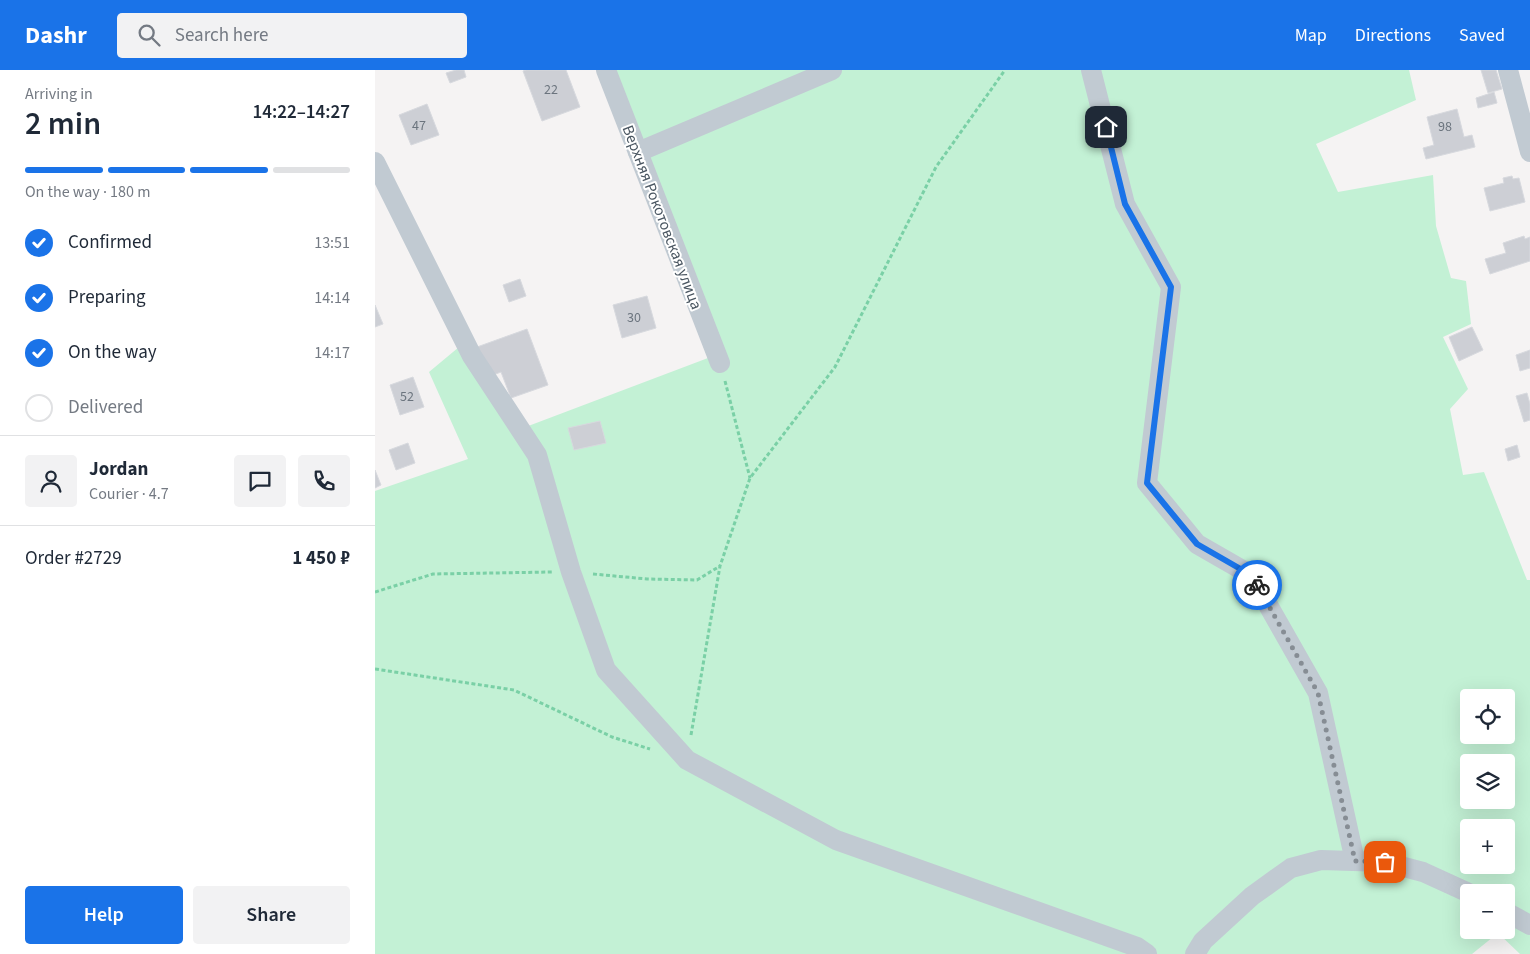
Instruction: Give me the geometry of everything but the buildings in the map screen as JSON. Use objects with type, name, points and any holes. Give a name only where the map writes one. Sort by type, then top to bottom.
[{"type":"street","name":"Верхняя Рокотовская улица","points":[[606,70],[720,363]]},
{"type":"street","points":[[638,152],[832,70]]},
{"type":"street","points":[[1091,70],[1125,204],[1171,287],[1147,483],[1197,544],[1251,575],[1318,693],[1355,861]]},
{"type":"street","points":[[1507,70],[1530,152]]},
{"type":"street","points":[[375,162],[472,356],[537,455],[571,572],[606,670],[687,760],[836,840],[1137,948],[1147,954]]},
{"type":"street","points":[[1195,954],[1203,941],[1251,896],[1291,868],[1321,860],[1385,862],[1423,872],[1460,889]]},
{"type":"street","points":[[1515,916],[1530,924]]},
{"type":"path","points":[[375,669],[514,690],[612,737],[687,760],[720,566],[750,478],[835,367],[936,167],[1005,70]]},
{"type":"path","points":[[720,363],[750,478]]},
{"type":"path","points":[[375,592],[433,574],[571,572],[647,579],[697,580],[720,566]]},
{"type":"green space","points":[[599,70],[1409,70],[1416,100],[1316,144],[1338,192],[1433,175],[1436,226],[1451,278],[1466,281],[1471,324],[1443,337],[1468,389],[1450,409],[1463,475],[1484,472],[1527,580],[1530,580],[1530,954],[1520,954],[1504,939],[1515,939],[1515,884],[1460,884],[1460,939],[1491,939],[1472,954],[375,954],[375,491],[468,459],[429,372],[459,347],[523,428],[708,358]]},
{"type":"way so far","points":[[1257,585],[1318,693],[1355,861],[1385,862]]},
{"type":"route","points":[[1106,127],[1125,204],[1171,287],[1147,483],[1197,544],[1251,575],[1257,585]]}]
